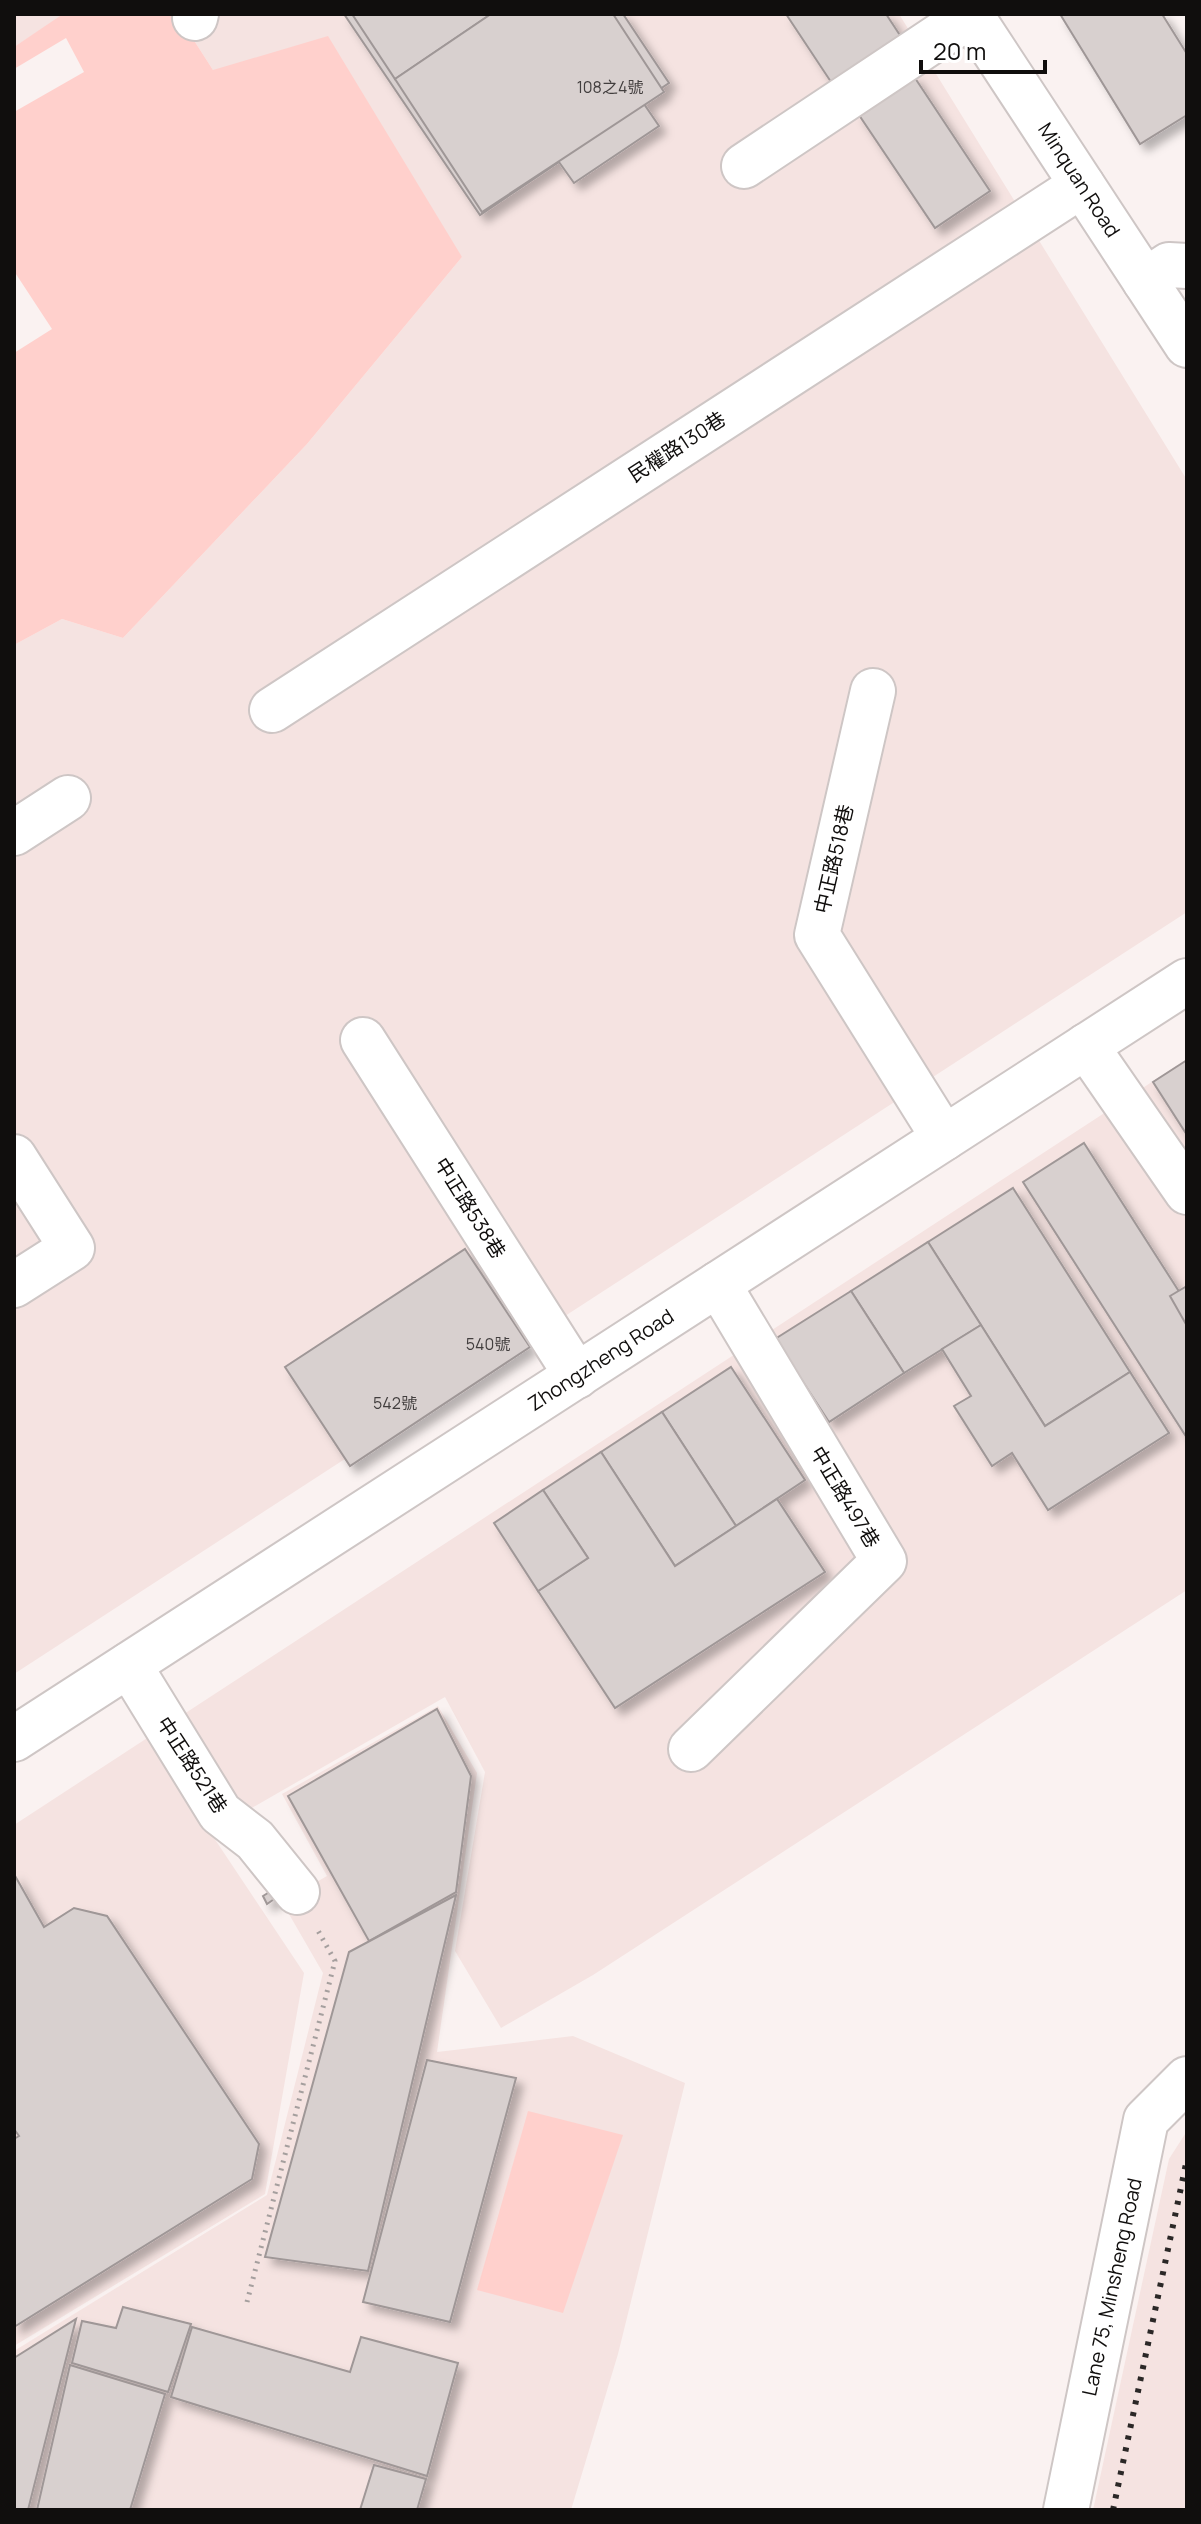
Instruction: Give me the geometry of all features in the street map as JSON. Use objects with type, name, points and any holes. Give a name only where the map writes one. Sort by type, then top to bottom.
[{"type":"street","points":[[744,166],[970,14]]},
{"type":"street","name":"Minquan Road","points":[[970,14],[1187,345]]},
{"type":"street","name":"民權路130巷","points":[[272,710],[1082,185]]},
{"type":"street","points":[[1145,281],[1169,265],[1187,266]]},
{"type":"street","name":"中正路518巷","points":[[873,691],[817,935],[944,1138]]},
{"type":"street","points":[[14,833],[68,798]]},
{"type":"street","name":"Zhongzheng Road","points":[[14,1739],[1187,981]]},
{"type":"street","name":"中正路538巷","points":[[363,1040],[577,1376]]},
{"type":"street","points":[[1086,1046],[1187,1192]]},
{"type":"street","points":[[14,1157],[72,1248],[14,1285]]},
{"type":"street","name":"中正路497巷","points":[[691,1749],[884,1561],[718,1284]]},
{"type":"street","name":"中正路521巷","points":[[129,1665],[220,1813],[255,1840],[297,1892]]},
{"type":"street","name":"Lane 75, Minsheng Road","points":[[1066,2510],[1146,2120],[1187,2079]]},
{"type":"path","points":[[247,2302],[335,1961],[297,1892]]},
{"type":"shaded area","points":[[14,14],[65,14],[14,47]]},
{"type":"shaded area","points":[[63,14],[177,14],[213,70],[328,36],[462,257],[307,444],[123,638],[62,619],[14,645],[14,353],[52,329],[14,271],[14,112],[84,72],[66,38],[14,69],[14,47]]},
{"type":"shaded area","points":[[177,14],[899,14],[1187,480],[1187,912],[14,1674],[14,645],[62,619],[123,638],[307,444],[462,257],[213,70]]},
{"type":"shaded area","points":[[1187,1059],[1187,1590],[593,1975],[501,2028],[455,1951],[485,1772],[445,1697],[210,1832],[304,1973],[265,2194],[14,2346],[14,1825]]},
{"type":"shaded area","points":[[438,1706],[477,1773],[437,2052],[573,2036],[685,2083],[618,2354],[571,2510],[14,2510],[14,2351],[267,2195],[323,1973],[282,1902],[327,1876],[282,1794]]},
{"type":"shaded area","points":[[528,2111],[623,2135],[563,2313],[477,2290]]},
{"type":"shaded area","points":[[1187,2131],[1187,2510],[1093,2510],[1169,2159]]},
{"type":"building","points":[[344,14],[623,14],[669,83],[642,101],[659,126],[574,183],[559,162],[480,215]]},
{"type":"building","points":[[352,14],[491,14],[395,79]]},
{"type":"building","points":[[491,14],[613,14],[664,92],[482,212],[395,79]]},
{"type":"building","points":[[786,14],[886,14],[909,49],[839,94]]},
{"type":"building","points":[[1060,14],[1162,14],[1187,54],[1187,115],[1140,144]]},
{"type":"building","points":[[913,75],[990,191],[935,228],[857,112]]},
{"type":"building","points":[[1187,1060],[1187,1135],[1153,1082]]},
{"type":"building","points":[[1084,1143],[1187,1304],[1187,1438],[1023,1182]]},
{"type":"building","points":[[1013,1188],[1130,1372],[1045,1426],[928,1242]]},
{"type":"building","points":[[928,1242],[981,1325],[904,1373],[851,1291]]},
{"type":"building","points":[[465,1249],[530,1347],[350,1466],[285,1367]]},
{"type":"building","points":[[1187,1286],[1187,1326],[1170,1296]]},
{"type":"building","points":[[851,1291],[904,1373],[829,1422],[775,1339]]},
{"type":"building","points":[[981,1325],[1045,1426],[1130,1372],[1169,1433],[1048,1510],[1012,1453],[992,1466],[954,1406],[971,1396],[942,1349]]},
{"type":"building","points":[[731,1367],[805,1480],[736,1526],[662,1412]]},
{"type":"building","points":[[662,1412],[736,1526],[675,1566],[601,1452]]},
{"type":"building","points":[[601,1452],[675,1566],[777,1499],[825,1572],[615,1708],[538,1591],[588,1558],[543,1490]]},
{"type":"building","points":[[543,1490],[588,1558],[538,1591],[494,1523]]},
{"type":"building","points":[[437,1709],[471,1776],[456,1892],[369,1941],[288,1796]]},
{"type":"building","points":[[14,1874],[44,1927],[74,1908],[107,1916],[259,2144],[252,2179],[14,2327],[14,2139],[19,2136],[14,2129]]},
{"type":"building","points":[[276,1888],[280,1895],[267,1904],[263,1896]]},
{"type":"building","points":[[456,1895],[368,2271],[265,2257],[349,1952]]},
{"type":"building","points":[[427,2060],[516,2078],[450,2322],[363,2302]]},
{"type":"building","points":[[123,2307],[191,2324],[168,2392],[72,2363],[82,2321],[116,2328]]},
{"type":"building","points":[[76,2319],[28,2510],[14,2510],[14,2358]]},
{"type":"building","points":[[192,2327],[350,2372],[361,2337],[458,2363],[427,2476],[171,2397]]},
{"type":"building","points":[[70,2365],[165,2394],[130,2510],[37,2510]]},
{"type":"building","points":[[374,2465],[426,2479],[417,2510],[360,2510]]},
{"type":"railway","points":[[1113,2510],[1187,2159]]}]
